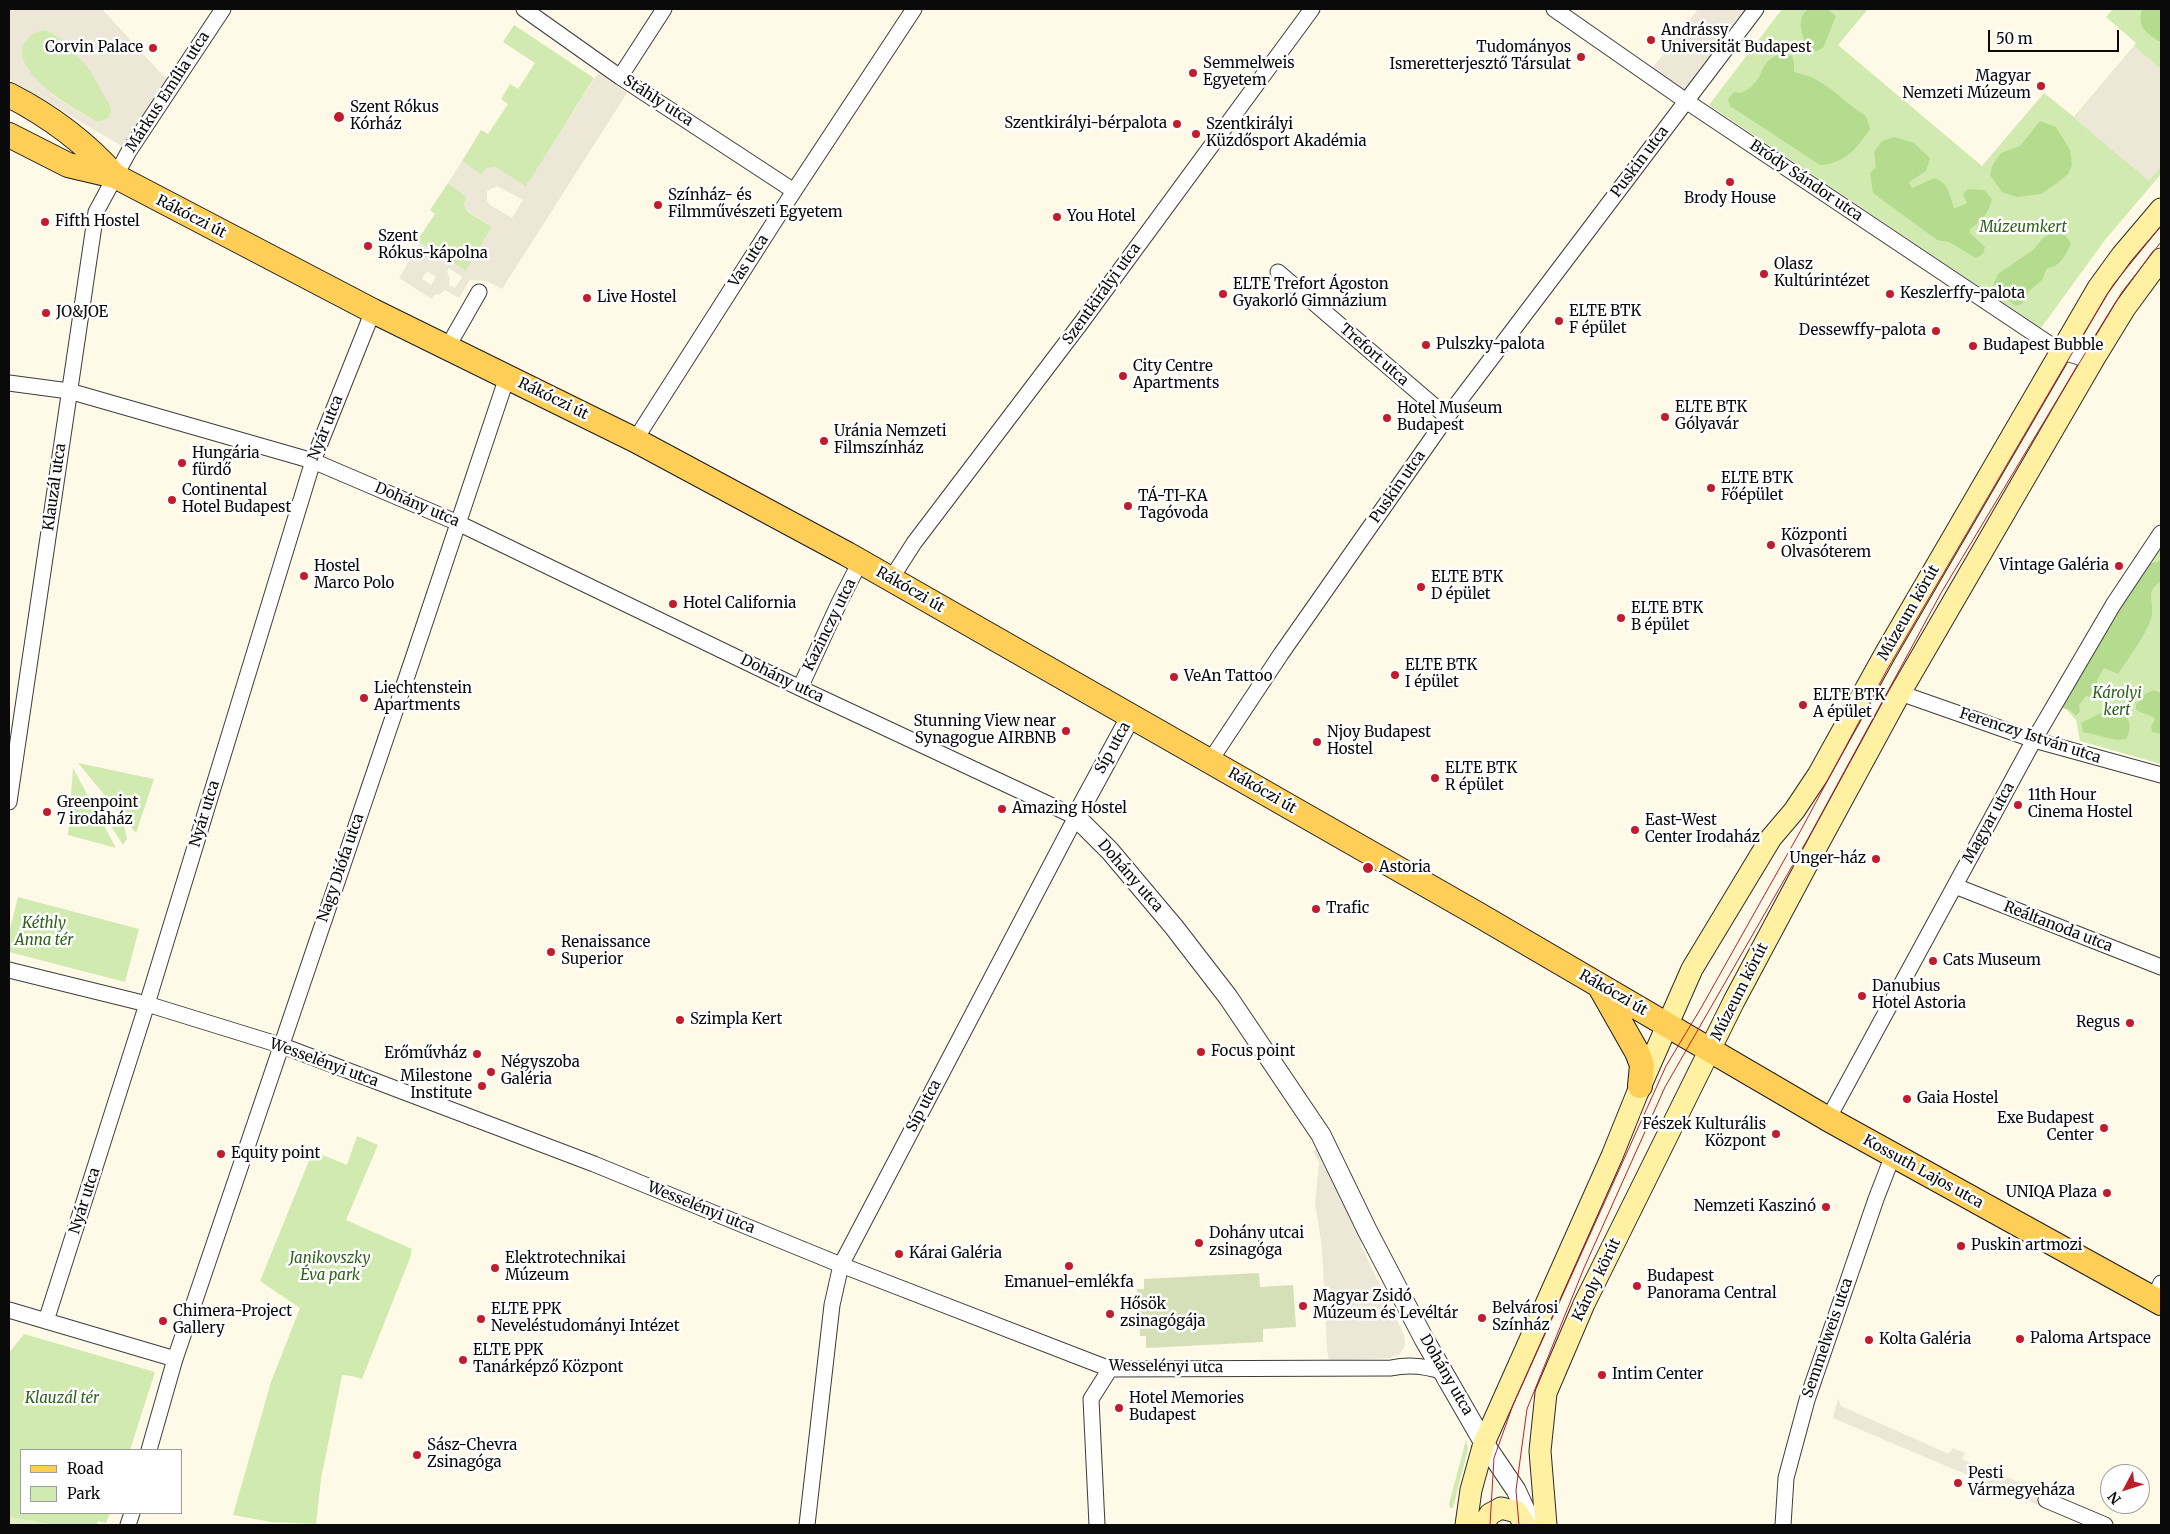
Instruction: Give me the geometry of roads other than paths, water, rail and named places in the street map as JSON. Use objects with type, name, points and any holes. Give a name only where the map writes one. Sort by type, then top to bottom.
[{"type":"main road","name":"Rákóczi út","points":[[9,95],[37,109],[92,150],[114,176]]},
{"type":"main road","name":"Rákóczi út","points":[[9,136],[68,166],[114,176],[373,311],[635,440],[890,579],[1688,1037]]},
{"type":"main road","name":"Múzeum körút","points":[[1668,1025],[1692,969],[1771,838],[1794,811],[1818,775],[2060,351],[2098,288],[2122,254],[2161,209]]},
{"type":"main road","name":"Múzeum körút","points":[[1711,1050],[1799,880],[1900,692],[2125,308],[2161,260]]},
{"type":"main road","points":[[1598,984],[1637,1052],[1642,1066],[1640,1086]]},
{"type":"main road","points":[[1466,1525],[1470,1490],[1484,1443],[1668,1025]]},
{"type":"main road","name":"Kossuth Lajos utca","points":[[1688,1037],[1893,1155],[2159,1295]]},
{"type":"main road","name":"Károly körút","points":[[1546,1525],[1540,1451],[1546,1393],[1584,1304],[1711,1050]]},
{"type":"main road","points":[[1483,1525],[1490,1514],[1501,1508],[1517,1512],[1525,1525]]},
{"type":"street","name":"Márkus Emília utca","points":[[114,176],[223,9]]},
{"type":"street","name":"Stáhly utca","points":[[524,9],[620,77],[794,191]]},
{"type":"street","points":[[620,77],[664,9]]},
{"type":"street","name":"Vas utca","points":[[635,440],[794,191],[914,9]]},
{"type":"street","name":"Szentkirályi utca","points":[[890,579],[914,543],[1081,323],[1312,9]]},
{"type":"street","name":"Bródy Sándor utca","points":[[1554,9],[1686,101],[2060,351],[2082,358],[2096,357]]},
{"type":"street","name":"Puskin utca","points":[[1210,761],[1281,654],[1447,417],[1756,9]]},
{"type":"street","name":"Klauzál utca","points":[[9,802],[96,212],[114,176]]},
{"type":"street","name":"Trefort utca","points":[[1278,272],[1447,417]]},
{"type":"street","points":[[448,348],[479,292]]},
{"type":"street","name":"Nyár utca","points":[[46,1321],[147,1004],[313,461],[373,311]]},
{"type":"street","name":"Nagy Diófa utca","points":[[175,1360],[283,1046],[322,923],[507,377]]},
{"type":"street","name":"Dohány utca","points":[[9,383],[69,390],[313,461],[458,523],[800,688],[1076,817],[1110,851],[1174,926],[1228,997],[1327,1144],[1367,1230],[1372,1254],[1395,1297],[1408,1308],[1484,1443]]},
{"type":"street","name":"Magyar utca","points":[[1828,1119],[2034,740],[2113,605],[2161,534]]},
{"type":"street","name":"Kazinczy utca","points":[[800,688],[860,562]]},
{"type":"street","name":"Ferenczy István utca","points":[[1900,692],[2034,740],[2161,774]]},
{"type":"street","name":"Síp utca","points":[[807,1525],[832,1305],[841,1266],[1076,817],[1131,716]]},
{"type":"street","name":"Reáltanoda utca","points":[[1955,886],[2161,967]]},
{"type":"street","name":"Wesselényi utca","points":[[9,970],[147,1004],[283,1046],[594,1164],[841,1266],[1110,1369],[1391,1368],[1404,1365],[1427,1367],[1443,1372]]},
{"type":"street","name":"Semmelweis utca","points":[[1783,1525],[1786,1478],[1807,1400],[1893,1155]]},
{"type":"street","points":[[9,1310],[175,1360],[149,1449]]},
{"type":"street","points":[[1404,1365],[1419,1353],[1424,1339]]},
{"type":"street","points":[[1097,1525],[1091,1399],[1110,1369]]},
{"type":"street","points":[[1484,1443],[1516,1490],[1532,1525]]},
{"type":"street","points":[[2046,1500],[2105,1525]]},
{"type":"tram line","points":[[1490,1525],[1494,1458],[1513,1405],[1666,1066],[1701,1008],[1801,830],[1888,668],[2071,355],[2113,285],[2161,226]]},
{"type":"tram line","points":[[1519,1525],[1516,1490],[1527,1409],[1584,1268],[1665,1087],[1810,835],[1941,593],[2122,292],[2161,242]]},
{"type":"place","name":"Andrássy Universität Budapest","points":[[1651,40]]},
{"type":"place","name":"Corvin Palace","points":[[153,48]]},
{"type":"place","name":"Tudományos Ismeretterjesztő Társulat","points":[[1581,57]]},
{"type":"place","name":"Semmelweis Egyetem","points":[[1193,73]]},
{"type":"place","name":"Magyar Nemzeti Múzeum","points":[[2041,86]]},
{"type":"place","name":"Szent Rókus Kórház","points":[[339,117]]},
{"type":"place","name":"Szentkirályi-bérpalota","points":[[1177,124]]},
{"type":"place","name":"Szentkirályi Küzdősport Akadémia","points":[[1196,134]]},
{"type":"place","name":"Brody House","points":[[1730,182]]},
{"type":"place","name":"Színház- és Filmművészeti Egyetem","points":[[658,205]]},
{"type":"place","name":"You Hotel","points":[[1057,217]]},
{"type":"place","name":"Fifth Hostel","points":[[45,222]]},
{"type":"place","name":"Szent Rókus-kápolna","points":[[368,246]]},
{"type":"place","name":"Olasz Kultúrintézet","points":[[1764,274]]},
{"type":"place","name":"ELTE Trefort Ágoston Gyakorló Gimnázium","points":[[1223,294]]},
{"type":"place","name":"Keszlerffy-palota","points":[[1890,294]]},
{"type":"place","name":"Live Hostel","points":[[587,298]]},
{"type":"place","name":"JO&JOE","points":[[46,313]]},
{"type":"place","name":"ELTE BTK F épület","points":[[1559,321]]},
{"type":"place","name":"Dessewffy-palota","points":[[1936,331]]},
{"type":"place","name":"Pulszky-palota","points":[[1426,345]]},
{"type":"place","name":"Budapest Bubble","points":[[1973,346]]},
{"type":"place","name":"City Centre Apartments","points":[[1123,376]]},
{"type":"place","name":"ELTE BTK Gólyavár","points":[[1665,417]]},
{"type":"place","name":"Hotel Museum Budapest","points":[[1387,418]]},
{"type":"place","name":"Uránia Nemzeti Filmszínház","points":[[824,441]]},
{"type":"place","name":"Hungária fürdő","points":[[182,463]]},
{"type":"place","name":"ELTE BTK Főépület","points":[[1711,488]]},
{"type":"place","name":"Continental Hotel Budapest","points":[[172,500]]},
{"type":"place","name":"TÁ-TI-KA Tagóvoda","points":[[1128,506]]},
{"type":"place","name":"Központi Olvasóterem","points":[[1771,545]]},
{"type":"place","name":"Vintage Galéria","points":[[2119,566]]},
{"type":"place","name":"Hostel Marco Polo","points":[[304,576]]},
{"type":"place","name":"ELTE BTK D épület","points":[[1421,587]]},
{"type":"place","name":"Hotel California","points":[[673,604]]},
{"type":"place","name":"ELTE BTK B épület","points":[[1621,618]]},
{"type":"place","name":"ELTE BTK I épület","points":[[1395,675]]},
{"type":"place","name":"VeAn Tattoo","points":[[1174,677]]},
{"type":"place","name":"Liechtenstein Apartments","points":[[364,698]]},
{"type":"place","name":"ELTE BTK A épület","points":[[1803,705]]},
{"type":"place","name":"Stunning View near Synagogue AIRBNB","points":[[1066,731]]},
{"type":"place","name":"Njoy Budapest Hostel","points":[[1317,742]]},
{"type":"place","name":"ELTE BTK R épület","points":[[1435,778]]},
{"type":"place","name":"11th Hour Cinema Hostel","points":[[2018,805]]},
{"type":"place","name":"Amazing Hostel","points":[[1002,809]]},
{"type":"place","name":"Greenpoint 7 irodaház","points":[[47,812]]},
{"type":"place","name":"East-West Center Irodaház","points":[[1635,830]]},
{"type":"place","name":"Unger-ház","points":[[1876,859]]},
{"type":"place","name":"Astoria","points":[[1368,868]]},
{"type":"place","name":"Trafic","points":[[1316,909]]},
{"type":"place","name":"Renaissance Superior","points":[[551,952]]},
{"type":"place","name":"Cats Museum","points":[[1933,961]]},
{"type":"place","name":"Danubius Hotel Astoria","points":[[1862,996]]},
{"type":"place","name":"Szimpla Kert","points":[[680,1020]]},
{"type":"place","name":"Regus","points":[[2130,1023]]},
{"type":"place","name":"Focus point","points":[[1201,1052]]},
{"type":"place","name":"Erőművház","points":[[477,1054]]},
{"type":"place","name":"Négyszoba Galéria","points":[[491,1072]]},
{"type":"place","name":"Milestone Institute","points":[[482,1086]]},
{"type":"place","name":"Gaia Hostel","points":[[1907,1099]]},
{"type":"place","name":"Exe Budapest Center","points":[[2104,1128]]},
{"type":"place","name":"Fészek Kulturális Központ","points":[[1776,1134]]},
{"type":"place","name":"Equity point","points":[[221,1154]]},
{"type":"place","name":"UNIQA Plaza","points":[[2107,1193]]},
{"type":"place","name":"Nemzeti Kaszinó","points":[[1826,1207]]},
{"type":"place","name":"Dohány utcai zsinagóga","points":[[1199,1243]]},
{"type":"place","name":"Puskin artmozi","points":[[1961,1246]]},
{"type":"place","name":"Kárai Galéria","points":[[899,1254]]},
{"type":"place","name":"Emanuel-emlékfa","points":[[1069,1266]]},
{"type":"place","name":"Elektrotechnikai Múzeum","points":[[495,1268]]},
{"type":"place","name":"Budapest Panorama Central","points":[[1637,1286]]},
{"type":"place","name":"Magyar Zsidó Múzeum és Levéltár","points":[[1303,1306]]},
{"type":"place","name":"Hősök zsinagógája","points":[[1110,1314]]},
{"type":"place","name":"Belvárosi Színház","points":[[1482,1318]]},
{"type":"place","name":"ELTE PPK Neveléstudományi Intézet","points":[[481,1319]]},
{"type":"place","name":"Chimera-Project Gallery","points":[[163,1321]]},
{"type":"place","name":"Paloma Artspace","points":[[2020,1339]]},
{"type":"place","name":"Kolta Galéria","points":[[1869,1340]]},
{"type":"place","name":"ELTE PPK Tanárképző Központ","points":[[463,1360]]},
{"type":"place","name":"Intim Center","points":[[1602,1375]]},
{"type":"place","name":"Hotel Memories Budapest","points":[[1119,1408]]},
{"type":"place","name":"Sász-Chevra Zsinagóga","points":[[417,1455]]},
{"type":"place","name":"Pesti Vármegyeháza","points":[[1958,1483]]},
{"type":"park label","name":"Múzeumkert","points":[[2023,228]]},
{"type":"park label","name":"Károlyi kert","points":[[2117,702]]},
{"type":"park label","name":"Kéthly Anna tér","points":[[44,932]]},
{"type":"park label","name":"Janikovszky Éva park","points":[[330,1268]]},
{"type":"park label","name":"Klauzál tér","points":[[62,1399]]}]
